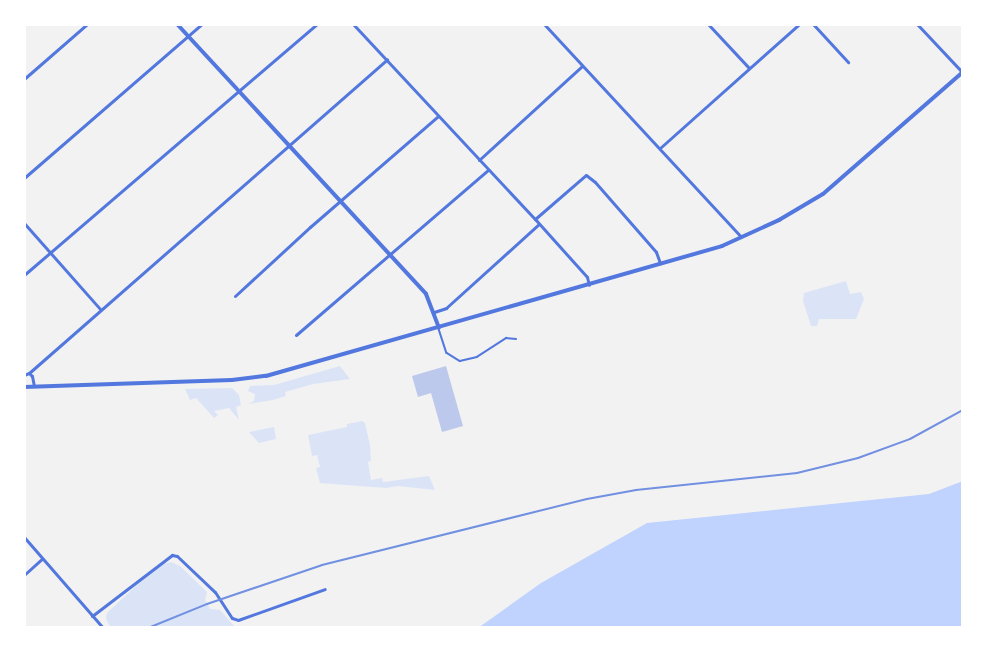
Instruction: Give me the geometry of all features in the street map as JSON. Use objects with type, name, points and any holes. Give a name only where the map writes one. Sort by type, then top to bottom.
[{"type":"street","points":[[24,79],[87,24]]},
{"type":"street","points":[[177,24],[426,294],[439,328]]},
{"type":"street","points":[[24,178],[202,24]]},
{"type":"street","points":[[24,275],[52,254],[317,24]]},
{"type":"street","points":[[353,24],[535,219],[586,277],[589,285]]},
{"type":"street","points":[[544,24],[742,238]]},
{"type":"street","points":[[708,24],[749,68]]},
{"type":"street","points":[[660,148],[798,24]]},
{"type":"street","points":[[813,24],[848,62]]},
{"type":"street","points":[[24,387],[255,378],[589,285],[742,238],[791,214],[823,194],[963,72],[917,24]]},
{"type":"street","points":[[24,375],[387,60]]},
{"type":"street","points":[[479,160],[582,65]]},
{"type":"street","points":[[235,296],[339,201],[438,116]]},
{"type":"street","points":[[296,335],[489,170]]},
{"type":"street","points":[[535,219],[585,175],[595,182],[656,252],[660,264]]},
{"type":"street","points":[[24,223],[100,309]]},
{"type":"street","points":[[434,312],[446,308],[538,224]]},
{"type":"street","points":[[29,373],[34,386]]},
{"type":"street","points":[[24,537],[103,628]]},
{"type":"street","points":[[92,616],[172,555],[177,556],[216,592],[232,618],[238,620],[246,620],[325,589]]},
{"type":"street","points":[[24,575],[42,559]]},
{"type":"lane","points":[[439,328],[447,353],[460,361],[477,357],[506,338],[516,339]]},
{"type":"shaded area","points":[[846,281],[850,294],[861,292],[864,299],[856,319],[819,319],[817,326],[811,326],[803,301],[804,293]]},
{"type":"shaded area","points":[[340,366],[350,379],[313,384],[285,392],[286,396],[273,400],[248,404],[254,401],[255,394],[248,391],[250,386],[274,385]]},
{"type":"shaded area","points":[[232,388],[239,395],[241,405],[236,407],[239,420],[229,408],[214,411],[218,415],[214,418],[196,398],[190,400],[185,389]]},
{"type":"shaded area","points":[[362,421],[365,423],[370,445],[371,461],[368,462],[371,480],[382,478],[383,482],[429,476],[435,490],[320,483],[316,468],[320,467],[317,455],[312,456],[308,435],[347,427],[347,424]]},
{"type":"shaded area","points":[[274,427],[276,439],[259,443],[249,432]]},
{"type":"shaded area","points":[[171,562],[180,566],[207,592],[205,600],[210,609],[220,610],[236,628],[111,628],[106,619],[107,613],[158,565]]},
{"type":"water","points":[[963,481],[963,628],[478,628],[541,583],[647,523],[929,494]]},
{"type":"building","points":[[446,366],[463,426],[442,432],[431,393],[418,397],[412,376]]},
{"type":"railway","points":[[148,628],[207,604],[322,565],[587,499],[636,490],[797,473],[858,458],[910,439],[963,410]]}]
